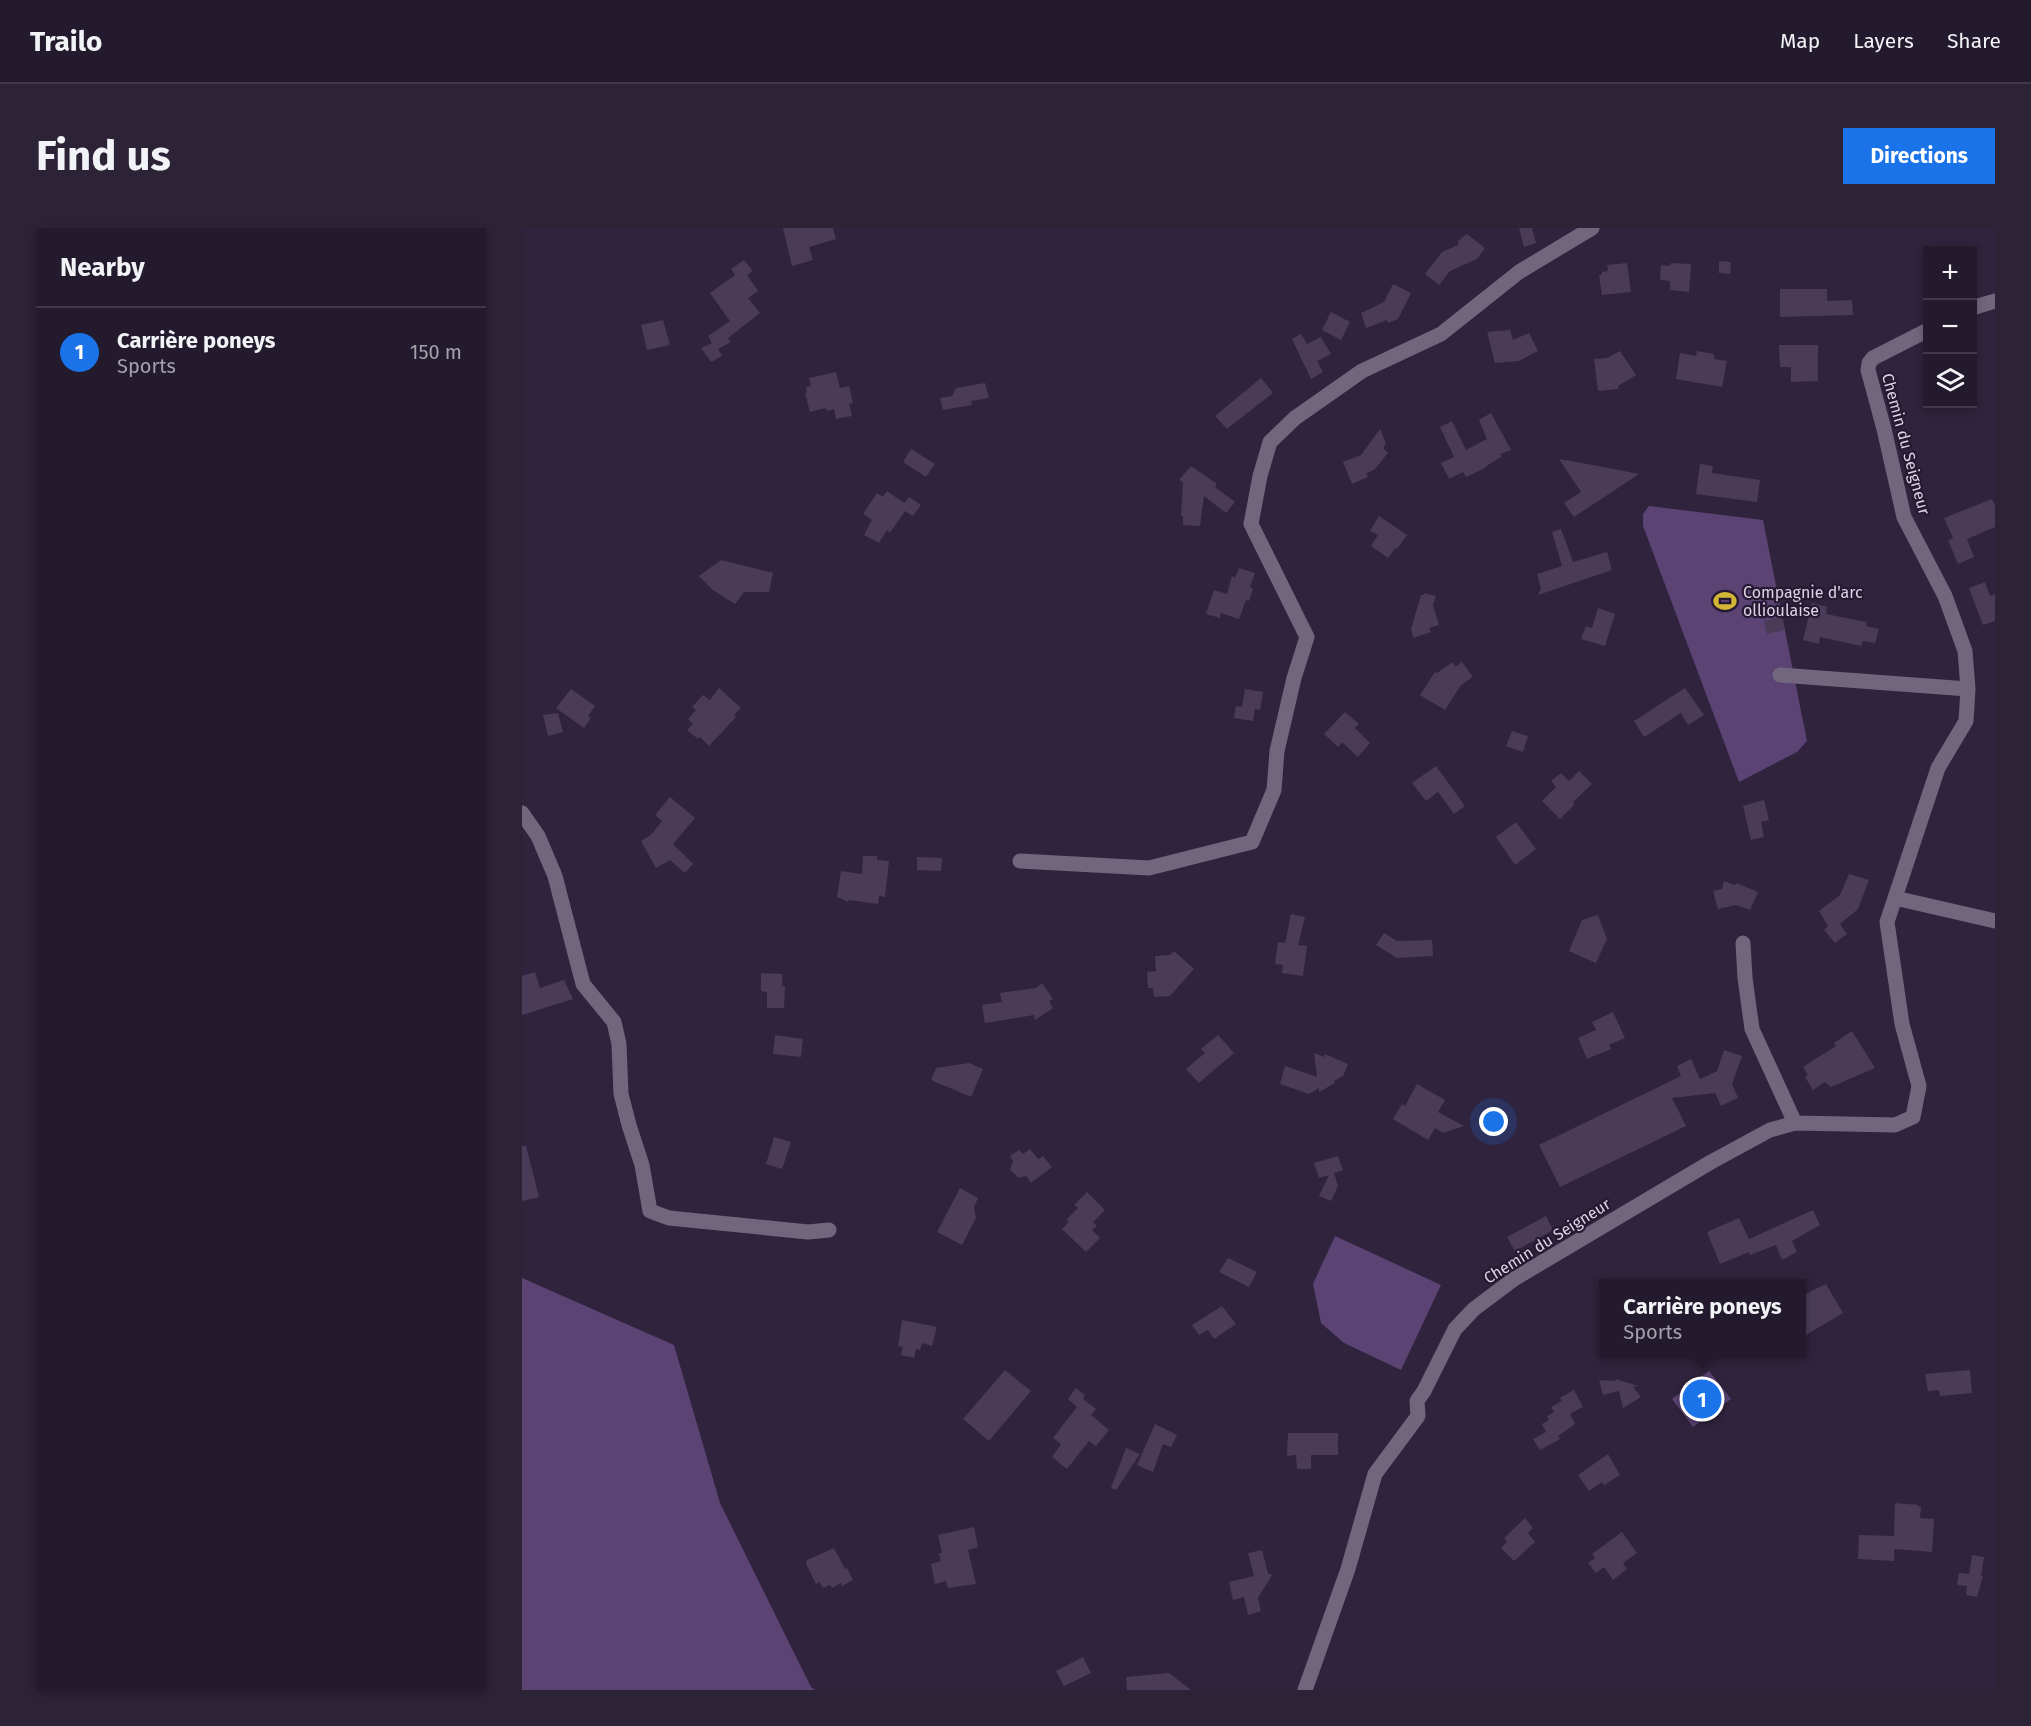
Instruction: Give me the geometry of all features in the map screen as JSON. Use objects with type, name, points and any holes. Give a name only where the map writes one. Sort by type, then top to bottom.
[{"type":"street","points":[[1020,861],[1149,868],[1252,842],[1274,789],[1277,751],[1294,678],[1307,637],[1251,524],[1260,476],[1270,442],[1295,418],[1362,371],[1441,334],[1519,272],[1592,228]]},
{"type":"street","points":[[1977,306],[1995,301]]},
{"type":"street","name":"Chemin du Seigneur","points":[[1305,1690],[1348,1569],[1375,1474],[1418,1416],[1417,1401],[1455,1329],[1474,1309],[1514,1279],[1711,1162],[1770,1130],[1795,1123],[1895,1125],[1913,1117],[1919,1086],[1902,1024],[1887,922],[1938,768],[1966,721],[1968,689],[1965,651],[1945,596],[1904,517],[1868,370],[1873,358],[1923,333]]},
{"type":"street","points":[[1780,675],[1968,689]]},
{"type":"street","points":[[522,813],[538,836],[555,876],[583,984],[614,1022],[619,1044],[621,1094],[628,1125],[642,1165],[650,1211],[669,1218],[808,1232],[829,1230]]},
{"type":"street","points":[[1895,898],[1995,921]]},
{"type":"street","points":[[1743,942],[1744,978],[1752,1029],[1795,1123]]},
{"type":"shaded area","name":"Compagnie d'arc ollioulaise","points":[[1649,506],[1763,520],[1807,741],[1797,752],[1739,782],[1643,526],[1643,514]]},
{"type":"shaded area","points":[[1335,1236],[1441,1285],[1401,1370],[1344,1343],[1321,1323],[1313,1284]]},
{"type":"shaded area","points":[[522,1278],[674,1345],[720,1503],[811,1687],[815,1690],[522,1690]]},
{"type":"shaded area","points":[[1709,1371],[1731,1399],[1693,1427],[1672,1399]]},
{"type":"building","points":[[783,228],[833,228],[836,239],[809,247],[813,260],[792,266]]},
{"type":"building","points":[[1519,228],[1532,228],[1536,243],[1524,247]]},
{"type":"building","points":[[1467,234],[1485,248],[1477,259],[1450,271],[1439,285],[1425,274],[1442,252],[1458,245],[1458,241]]},
{"type":"building","points":[[744,260],[753,271],[747,275],[758,291],[748,298],[760,313],[728,338],[731,342],[718,349],[722,356],[711,362],[701,348],[712,343],[708,336],[730,321],[710,293],[735,275],[731,269]]},
{"type":"building","points":[[1719,261],[1731,262],[1730,274],[1719,273]]},
{"type":"building","points":[[1627,263],[1631,292],[1602,295],[1599,275],[1608,271],[1607,265]]},
{"type":"building","points":[[1671,263],[1691,264],[1689,292],[1670,290],[1670,281],[1660,280],[1661,265],[1670,266]]},
{"type":"building","points":[[1393,284],[1411,293],[1398,319],[1388,323],[1387,320],[1366,328],[1361,313],[1384,302]]},
{"type":"building","points":[[1780,289],[1827,289],[1827,301],[1852,300],[1853,315],[1780,317]]},
{"type":"building","points":[[1331,312],[1350,322],[1341,340],[1322,330]]},
{"type":"building","points":[[663,320],[670,345],[647,350],[641,325]]},
{"type":"building","points":[[1510,330],[1513,340],[1529,333],[1538,351],[1519,361],[1495,363],[1487,332]]},
{"type":"building","points":[[1301,334],[1307,344],[1321,337],[1331,354],[1317,361],[1323,372],[1311,379],[1292,339]]},
{"type":"building","points":[[1779,345],[1818,345],[1818,381],[1791,382],[1791,367],[1780,367]]},
{"type":"building","points":[[1620,351],[1636,375],[1618,386],[1618,389],[1598,391],[1594,359],[1607,358]]},
{"type":"building","points":[[1697,351],[1714,354],[1714,359],[1727,361],[1722,387],[1676,379],[1680,353],[1696,356]]},
{"type":"building","points":[[836,372],[840,388],[849,386],[853,403],[849,404],[852,416],[836,419],[834,409],[827,411],[826,408],[810,412],[805,393],[807,393],[806,387],[811,386],[809,378]]},
{"type":"building","points":[[1261,378],[1273,393],[1227,429],[1215,416]]},
{"type":"building","points":[[985,383],[989,398],[971,401],[972,405],[943,410],[940,398],[952,396],[956,388]]},
{"type":"building","points":[[1491,413],[1511,450],[1500,454],[1501,457],[1485,468],[1466,477],[1463,472],[1449,479],[1441,463],[1454,457],[1440,427],[1452,421],[1466,450],[1487,439],[1479,420]]},
{"type":"building","points":[[1380,429],[1386,443],[1383,448],[1388,453],[1374,470],[1366,473],[1368,477],[1352,484],[1343,462],[1361,455]]},
{"type":"building","points":[[911,449],[935,464],[926,477],[903,462]]},
{"type":"building","points":[[1559,459],[1639,474],[1574,517],[1564,503],[1581,492]]},
{"type":"building","points":[[1700,464],[1713,466],[1712,473],[1760,480],[1757,502],[1696,494]]},
{"type":"building","points":[[1191,466],[1217,484],[1215,487],[1235,502],[1226,513],[1204,496],[1200,526],[1183,525],[1183,516],[1181,516],[1183,482],[1179,480]]},
{"type":"building","points":[[887,491],[904,503],[909,497],[921,505],[913,516],[905,511],[890,533],[887,530],[879,543],[864,535],[872,520],[863,514],[877,493],[883,497]]},
{"type":"building","points":[[1992,499],[1995,505],[1995,527],[1967,539],[1974,557],[1958,564],[1948,540],[1953,538],[1944,518]]},
{"type":"building","points":[[1379,516],[1407,535],[1388,558],[1371,546],[1378,535],[1370,531]]},
{"type":"building","points":[[1561,529],[1573,562],[1607,552],[1612,570],[1538,595],[1541,588],[1537,574],[1562,566],[1552,532]]},
{"type":"building","points":[[721,560],[773,573],[769,592],[744,592],[735,604],[713,590],[699,576]]},
{"type":"building","points":[[1239,568],[1255,573],[1250,587],[1253,589],[1249,601],[1246,600],[1239,619],[1221,613],[1220,618],[1206,614],[1214,590],[1227,594],[1232,576],[1235,578]]},
{"type":"building","points":[[1985,582],[1990,596],[1995,594],[1995,621],[1983,625],[1969,588]]},
{"type":"building","points":[[1424,593],[1436,596],[1433,605],[1439,625],[1429,628],[1431,632],[1413,638],[1411,629],[1421,595]]},
{"type":"building","points":[[1812,603],[1827,607],[1826,614],[1866,622],[1866,626],[1879,629],[1875,643],[1863,641],[1861,646],[1820,637],[1819,644],[1803,640]]},
{"type":"building","points":[[1598,608],[1615,614],[1605,646],[1581,639],[1586,626],[1592,628]]},
{"type":"building","points":[[1782,617],[1785,630],[1767,634],[1764,621]]},
{"type":"building","points":[[1453,662],[1455,667],[1462,662],[1473,677],[1461,685],[1445,710],[1420,695],[1435,672],[1437,673]]},
{"type":"building","points":[[719,688],[741,708],[734,715],[736,717],[709,746],[700,737],[698,739],[687,730],[693,724],[688,719],[696,710],[692,707],[703,695],[710,700]]},
{"type":"building","points":[[1685,688],[1704,715],[1688,725],[1681,713],[1644,737],[1634,721]]},
{"type":"building","points":[[571,689],[595,706],[584,728],[556,708]]},
{"type":"building","points":[[1245,689],[1263,692],[1260,710],[1255,709],[1253,721],[1234,718],[1236,706],[1242,707]]},
{"type":"building","points":[[1345,712],[1359,724],[1355,728],[1370,743],[1358,757],[1342,742],[1338,747],[1324,734]]},
{"type":"building","points":[[558,713],[563,732],[548,736],[543,715]]},
{"type":"building","points":[[1512,731],[1528,736],[1523,752],[1506,746]]},
{"type":"building","points":[[1436,766],[1465,806],[1454,814],[1438,792],[1426,801],[1412,783]]},
{"type":"building","points":[[1579,771],[1592,784],[1573,802],[1574,805],[1560,819],[1542,801],[1556,787],[1551,781],[1561,773],[1569,781]]},
{"type":"building","points":[[670,797],[695,818],[673,844],[693,864],[685,873],[670,860],[656,868],[641,841],[651,835],[662,821],[655,815]]},
{"type":"building","points":[[1764,800],[1769,820],[1761,822],[1764,837],[1751,840],[1743,806]]},
{"type":"building","points":[[1516,822],[1536,849],[1515,865],[1496,837]]},
{"type":"building","points":[[863,856],[877,856],[877,860],[889,861],[885,897],[879,896],[878,904],[849,900],[848,902],[837,897],[841,871],[862,874]]},
{"type":"building","points":[[917,857],[942,858],[941,871],[917,870]]},
{"type":"building","points":[[1849,874],[1869,880],[1858,909],[1840,924],[1847,934],[1835,943],[1824,930],[1828,926],[1819,911],[1840,895]]},
{"type":"building","points":[[1724,881],[1758,892],[1750,910],[1736,905],[1718,909],[1713,891],[1722,889]]},
{"type":"building","points":[[1291,914],[1305,917],[1298,945],[1307,946],[1303,976],[1282,973],[1283,965],[1275,964],[1278,942],[1285,943]]},
{"type":"building","points":[[1598,915],[1607,939],[1596,963],[1569,951],[1582,920]]},
{"type":"building","points":[[1384,933],[1397,941],[1432,940],[1433,956],[1397,958],[1376,945]]},
{"type":"building","points":[[1174,951],[1194,969],[1170,996],[1154,997],[1153,988],[1148,988],[1147,972],[1156,971],[1155,956],[1170,955]]},
{"type":"building","points":[[535,972],[540,988],[564,980],[573,999],[522,1015],[522,976]]},
{"type":"building","points":[[761,973],[782,974],[782,986],[785,986],[784,1008],[767,1008],[767,992],[761,991]]},
{"type":"building","points":[[1042,983],[1053,999],[1049,1001],[1053,1008],[1035,1020],[1034,1015],[985,1023],[982,1005],[1002,1002],[1000,993],[1036,988]]},
{"type":"building","points":[[1613,1012],[1625,1038],[1609,1045],[1611,1049],[1587,1059],[1578,1038],[1596,1030],[1592,1022]]},
{"type":"building","points":[[1852,1031],[1875,1068],[1831,1087],[1825,1082],[1813,1090],[1805,1077],[1808,1075],[1803,1067],[1836,1046],[1834,1043]]},
{"type":"building","points":[[775,1035],[803,1039],[801,1057],[773,1054]]},
{"type":"building","points":[[1218,1035],[1234,1053],[1199,1083],[1186,1069],[1205,1053],[1201,1049]]},
{"type":"building","points":[[1724,1050],[1742,1056],[1732,1084],[1738,1098],[1721,1106],[1715,1093],[1672,1098],[1686,1126],[1560,1187],[1539,1145],[1681,1076],[1677,1066],[1691,1059],[1700,1079],[1717,1071]]},
{"type":"building","points":[[1314,1053],[1324,1057],[1325,1054],[1348,1064],[1343,1076],[1319,1092],[1319,1088],[1309,1094],[1280,1084],[1285,1066],[1317,1077]]},
{"type":"building","points":[[969,1063],[983,1069],[971,1097],[931,1080],[936,1068]]},
{"type":"building","points":[[1417,1084],[1445,1100],[1438,1112],[1464,1126],[1443,1133],[1435,1128],[1428,1140],[1393,1119],[1402,1104],[1405,1106]]},
{"type":"building","points":[[774,1137],[791,1142],[782,1169],[766,1164]]},
{"type":"building","points":[[522,1146],[526,1146],[539,1197],[522,1201]]},
{"type":"building","points":[[1030,1149],[1038,1159],[1043,1156],[1052,1167],[1031,1183],[1026,1176],[1019,1178],[1010,1170],[1013,1161],[1010,1156],[1019,1150],[1023,1154]]},
{"type":"building","points":[[1338,1156],[1343,1170],[1334,1173],[1338,1186],[1331,1201],[1319,1196],[1329,1175],[1319,1178],[1314,1163]]},
{"type":"building","points":[[960,1188],[978,1198],[974,1207],[976,1218],[962,1245],[937,1232]]},
{"type":"building","points":[[1087,1192],[1105,1210],[1093,1222],[1097,1226],[1092,1230],[1100,1238],[1086,1252],[1062,1229],[1069,1222],[1066,1220],[1078,1208],[1074,1205]]},
{"type":"building","points":[[1813,1210],[1820,1225],[1792,1241],[1797,1252],[1782,1260],[1776,1245],[1750,1255],[1749,1252],[1720,1264],[1707,1232],[1739,1218],[1749,1239]]},
{"type":"building","points":[[1546,1216],[1553,1230],[1515,1251],[1507,1237]]},
{"type":"building","points":[[1228,1258],[1257,1272],[1249,1287],[1219,1272]]},
{"type":"building","points":[[1826,1284],[1843,1313],[1806,1335],[1806,1294]]},
{"type":"building","points":[[1222,1306],[1236,1324],[1214,1339],[1208,1330],[1199,1335],[1192,1325]]},
{"type":"building","points":[[902,1320],[937,1327],[932,1346],[922,1343],[920,1350],[916,1349],[914,1358],[901,1355],[903,1347],[898,1346]]},
{"type":"building","points":[[1005,1370],[1031,1391],[989,1441],[963,1419]]},
{"type":"building","points":[[1970,1370],[1972,1393],[1940,1396],[1939,1390],[1928,1391],[1925,1374]]},
{"type":"building","points":[[1615,1379],[1639,1386],[1633,1387],[1641,1397],[1623,1408],[1619,1391],[1603,1395],[1599,1380],[1616,1381]]},
{"type":"building","points":[[1076,1388],[1085,1395],[1083,1399],[1096,1409],[1091,1415],[1109,1430],[1096,1446],[1089,1441],[1067,1469],[1052,1457],[1061,1444],[1053,1438],[1077,1407],[1068,1399]]},
{"type":"building","points":[[1574,1390],[1583,1407],[1570,1414],[1575,1424],[1558,1436],[1560,1439],[1540,1450],[1533,1439],[1546,1432],[1542,1424],[1549,1420],[1547,1416],[1554,1412],[1551,1407],[1562,1401],[1560,1398]]},
{"type":"building","points":[[1155,1424],[1177,1435],[1171,1447],[1163,1444],[1153,1472],[1137,1465]]},
{"type":"building","points":[[1288,1433],[1338,1433],[1338,1455],[1311,1455],[1311,1469],[1297,1469],[1296,1455],[1287,1456]]},
{"type":"building","points":[[1126,1448],[1140,1454],[1116,1490],[1111,1488]]},
{"type":"building","points":[[1608,1454],[1620,1475],[1604,1485],[1602,1482],[1589,1491],[1578,1475]]},
{"type":"building","points":[[1895,1503],[1918,1505],[1921,1507],[1920,1518],[1934,1519],[1932,1552],[1894,1549],[1894,1561],[1858,1559],[1859,1535],[1894,1536]]},
{"type":"building","points":[[1525,1518],[1533,1528],[1528,1533],[1535,1542],[1514,1561],[1501,1548],[1507,1542],[1504,1538]]},
{"type":"building","points":[[974,1527],[978,1547],[968,1550],[976,1584],[948,1588],[946,1581],[935,1584],[931,1564],[941,1561],[939,1553],[942,1553],[938,1535]]},
{"type":"building","points":[[1622,1532],[1637,1553],[1623,1563],[1627,1569],[1613,1580],[1604,1567],[1596,1573],[1588,1563],[1595,1558],[1592,1554]]},
{"type":"building","points":[[834,1548],[853,1580],[842,1586],[841,1583],[832,1588],[830,1585],[823,1588],[820,1582],[816,1584],[806,1564],[807,1560]]},
{"type":"building","points":[[1262,1550],[1268,1573],[1272,1575],[1258,1598],[1261,1611],[1248,1615],[1244,1597],[1233,1600],[1229,1582],[1254,1576],[1248,1553]]},
{"type":"building","points":[[1972,1555],[1984,1557],[1981,1576],[1983,1576],[1977,1597],[1966,1595],[1967,1586],[1957,1585],[1959,1573],[1969,1574]]},
{"type":"building","points":[[1083,1657],[1091,1673],[1064,1686],[1056,1671]]},
{"type":"building","points":[[1169,1673],[1191,1690],[1127,1690],[1126,1677]]},
{"type":"place","name":"Compagnie d'arc ollioulaise","points":[[1725,601]]},
{"type":"place","name":"Carrière poneys","points":[[1702,1399]]}]
